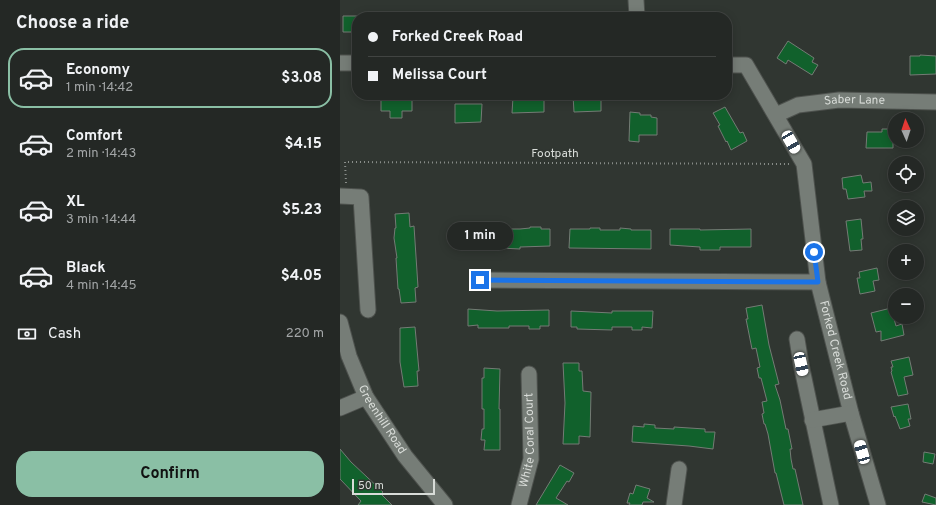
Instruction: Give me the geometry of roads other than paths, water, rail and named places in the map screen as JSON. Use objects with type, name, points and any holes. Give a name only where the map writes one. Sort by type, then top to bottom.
[{"type":"street","points":[[636,0],[637,12]]},
{"type":"street","points":[[340,63],[352,63]]},
{"type":"street","name":"Forked Creek Road","points":[[732,65],[746,65],[804,164],[818,282],[851,413],[878,505]]},
{"type":"street","name":"Saber Lane","points":[[776,115],[798,105],[839,100],[936,102]]},
{"type":"street","points":[[343,191],[361,197],[368,310]]},
{"type":"street","points":[[480,280],[818,282]]},
{"type":"street","name":"Greenhill Road","points":[[341,328],[349,356],[366,397],[405,456],[442,504]]},
{"type":"street","points":[[797,339],[812,420],[831,505]]},
{"type":"street","name":"White Coral Court","points":[[519,505],[531,459],[529,374]]},
{"type":"street","points":[[340,408],[366,397]]},
{"type":"street","points":[[812,420],[851,413]]},
{"type":"street","points":[[674,505],[679,469]]}]
